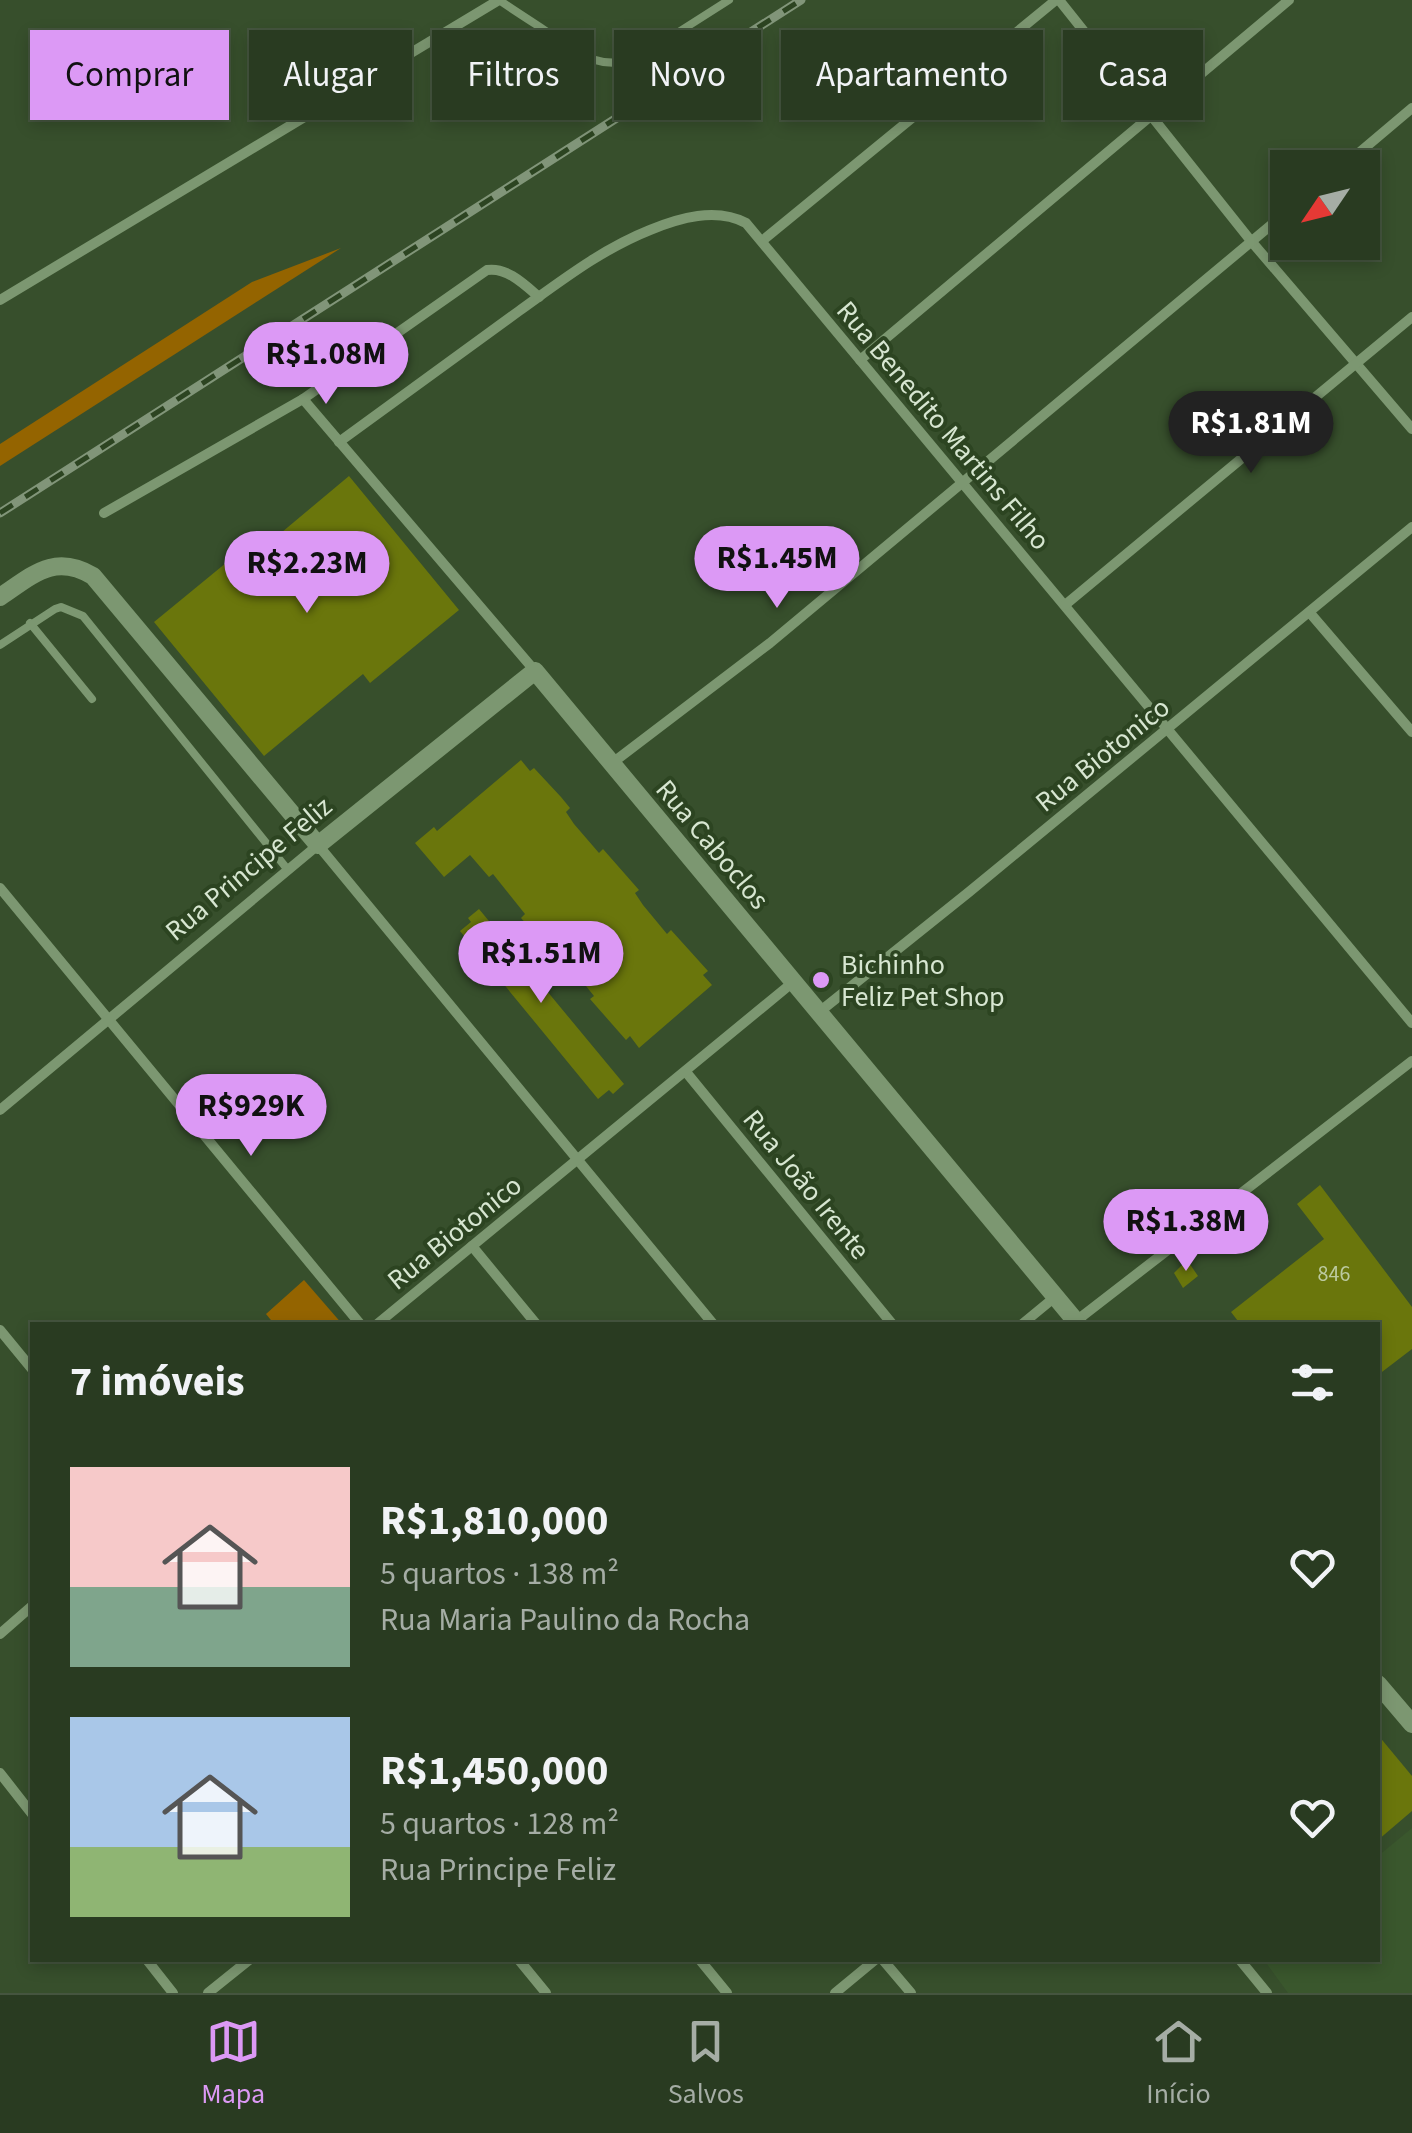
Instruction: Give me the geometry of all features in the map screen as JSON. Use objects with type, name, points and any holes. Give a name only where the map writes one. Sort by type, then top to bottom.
[{"type":"street","points":[[0,300],[499,0]]},
{"type":"street","points":[[762,240],[1057,0],[1081,30]]},
{"type":"street","points":[[1203,71],[1288,0]]},
{"type":"street","points":[[1362,150],[1412,108]]},
{"type":"street","points":[[860,360],[1145,120]]},
{"type":"street","points":[[1153,120],[1412,429]]},
{"type":"street","name":"Rua Benedito Martins Filho","points":[[339,442],[539,297],[618,245],[652,229],[696,216],[736,217],[762,240],[1412,1023]]},
{"type":"street","points":[[611,764],[770,643],[1270,226]]},
{"type":"street","points":[[104,514],[303,399],[487,270],[506,273],[539,297]]},
{"type":"street","points":[[1065,605],[1412,317]]},
{"type":"street","name":"Rua Caboclos","points":[[303,399],[1077,1322]]},
{"type":"street","name":"Rua Biotonico","points":[[817,1013],[1412,527]]},
{"type":"street","points":[[0,597],[46,567],[78,567],[93,576],[712,1322]]},
{"type":"street","points":[[1310,613],[1412,732]]},
{"type":"street","name":"Rua Principe Feliz","points":[[0,1110],[318,845],[534,672]]},
{"type":"street","points":[[0,888],[359,1322]]},
{"type":"street","name":"Rua Biotonico","points":[[380,1322],[792,983]]},
{"type":"street","points":[[1079,1322],[1412,1060]]},
{"type":"street","name":"Rua João Irente","points":[[686,1072],[891,1322]]},
{"type":"street","points":[[472,1246],[535,1322]]},
{"type":"street","points":[[1025,1322],[1055,1297]]},
{"type":"street","points":[[0,1330],[30,1367]]},
{"type":"street","points":[[0,1634],[30,1608]]},
{"type":"street","points":[[1380,1686],[1412,1724]]},
{"type":"street","points":[[0,1773],[30,1811]]},
{"type":"street","points":[[149,1962],[173,1993]]},
{"type":"street","points":[[208,1993],[247,1962]]},
{"type":"street","points":[[521,1962],[546,1993]]},
{"type":"street","points":[[702,1962],[727,1993]]},
{"type":"street","points":[[835,1993],[876,1962]]},
{"type":"street","points":[[881,1962],[911,1993]]},
{"type":"street","points":[[1242,1962],[1267,1993]]},
{"type":"lane","points":[[499,0],[582,58],[603,64],[642,56],[728,0]]},
{"type":"lane","points":[[0,644],[62,606],[83,616],[288,870]]},
{"type":"lane","points":[[30,623],[92,698]]},
{"type":"shaded area","points":[[341,248],[0,466],[0,444],[252,282]]},
{"type":"shaded area","points":[[304,1280],[340,1322],[273,1322],[266,1314]]},
{"type":"shaded area","points":[[1412,1828],[1412,1993],[1288,1993],[1265,1962],[1380,1962],[1380,1854]]},
{"type":"building","points":[[349,476],[459,610],[370,683],[363,674],[264,756],[154,622],[243,549],[251,558]]},
{"type":"building","points":[[521,760],[561,797],[570,808],[566,812],[574,824],[599,853],[603,849],[639,890],[635,893],[667,934],[671,930],[708,971],[703,975],[712,985],[639,1048],[630,1036],[626,1040],[590,999],[594,996],[561,955],[557,959],[521,918],[525,914],[493,874],[489,877],[470,855],[444,877],[415,843],[434,827],[437,831]]},
{"type":"building","points":[[479,909],[624,1084],[613,1094],[609,1090],[598,1099],[460,931]]},
{"type":"building","points":[[1320,1185],[1412,1307],[1412,1349],[1380,1373],[1380,1322],[1239,1322],[1231,1312],[1324,1239],[1297,1204]]},
{"type":"building","points":[[1187,1260],[1198,1276],[1183,1288],[1174,1273]]},
{"type":"building","points":[[1380,1737],[1412,1776],[1412,1811],[1380,1838]]},
{"type":"railway","points":[[0,513],[801,0]]},
{"type":"place","name":"Bichinho Feliz Pet Shop","points":[[821,980]]}]
